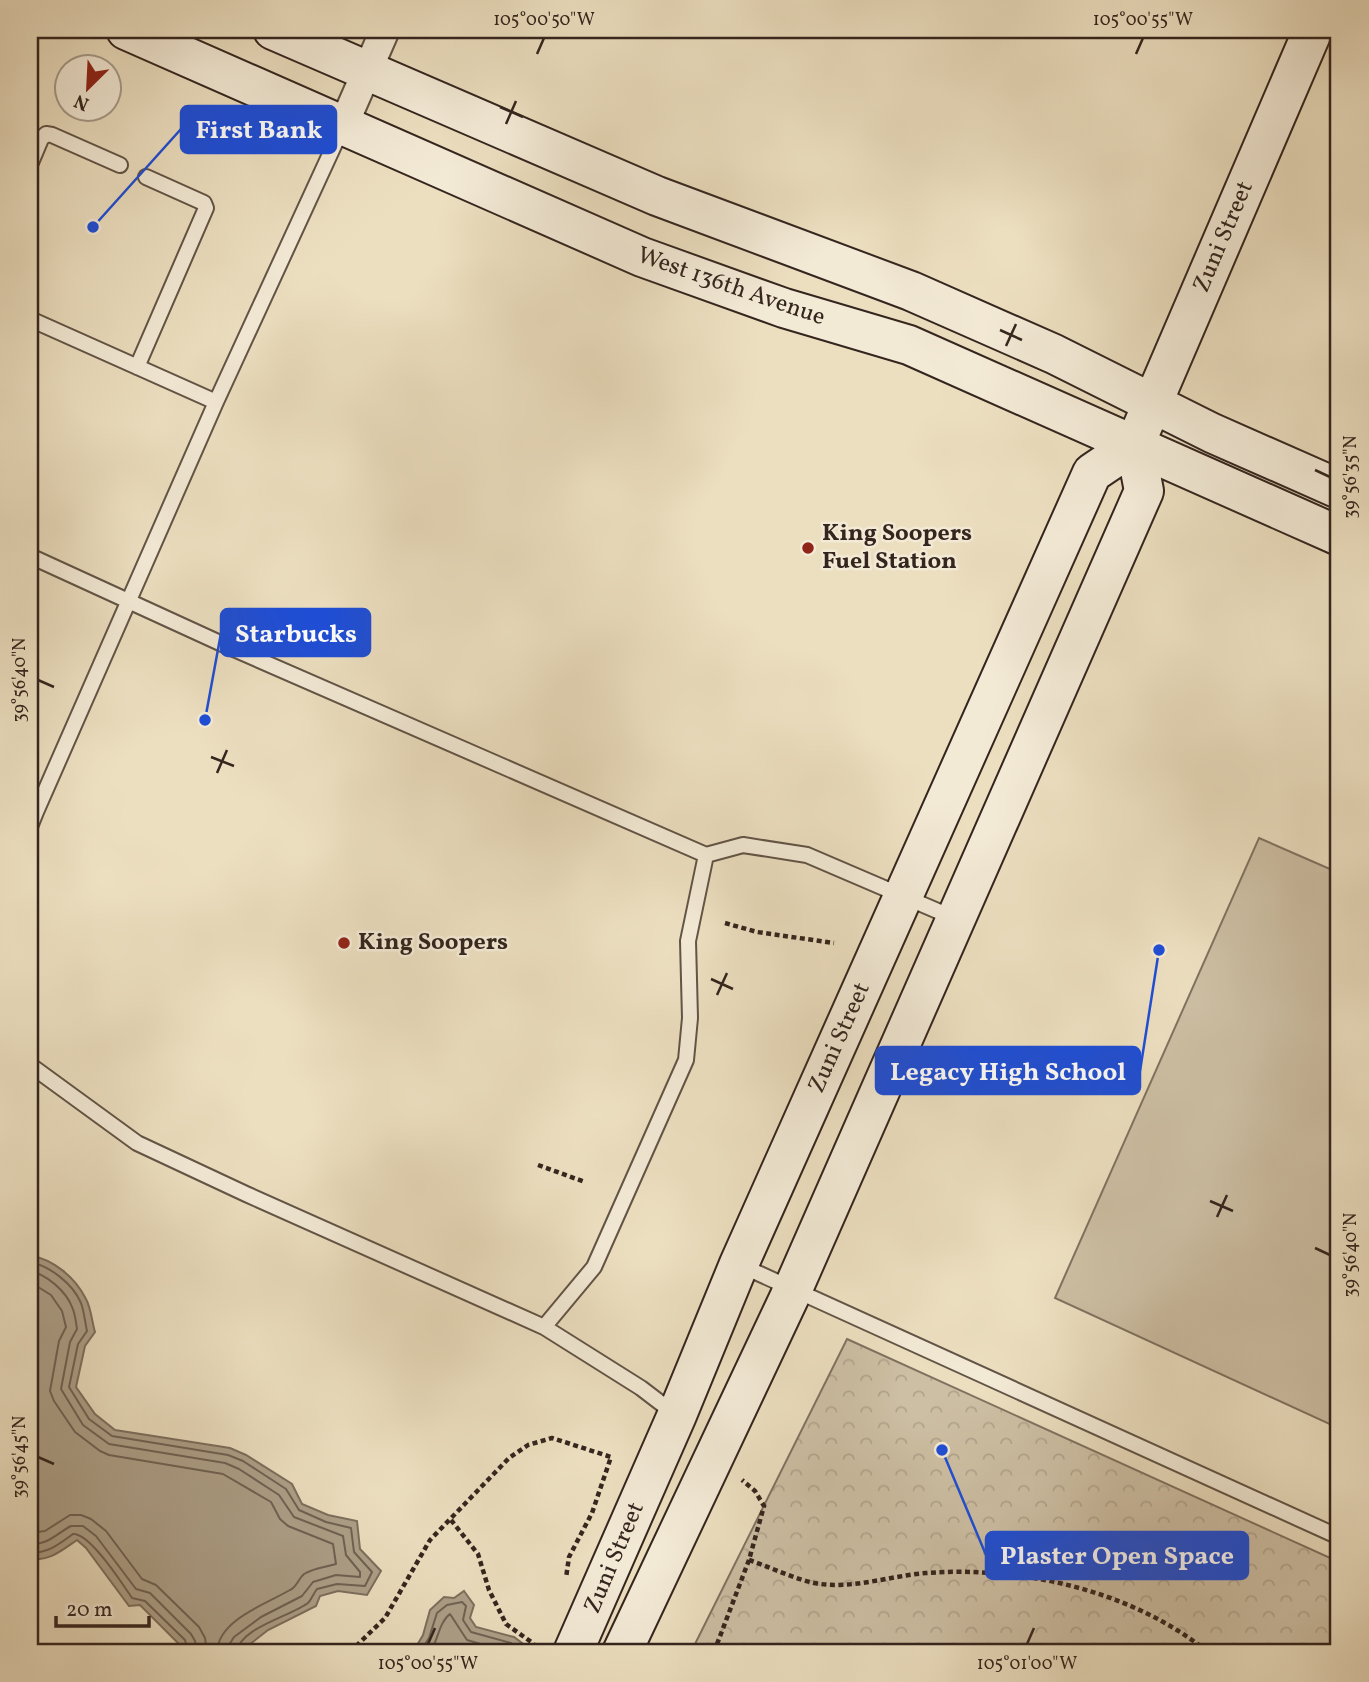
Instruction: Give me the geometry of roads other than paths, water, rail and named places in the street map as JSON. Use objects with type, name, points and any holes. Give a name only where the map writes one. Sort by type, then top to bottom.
[{"type":"main road","name":"West 136th Avenue","points":[[126,30],[642,257],[784,308],[909,345],[1339,536]]},
{"type":"main road","points":[[273,30],[657,197],[911,291],[1054,354],[1212,433],[1339,489]]},
{"type":"main road","name":"Zuni Street","points":[[575,1647],[677,1415],[739,1264],[1092,473],[1135,444],[1313,30]]},
{"type":"main road","name":"Zuni Street","points":[[622,1652],[793,1289],[1144,491],[1135,444]]},
{"type":"street","points":[[343,126],[385,30]]},
{"type":"lane","points":[[30,827],[33,810],[343,126]]},
{"type":"lane","points":[[30,165],[41,139],[46,134],[120,165]]},
{"type":"lane","points":[[137,367],[206,208],[204,203],[146,177]]},
{"type":"lane","points":[[30,319],[216,402]]},
{"type":"lane","points":[[30,556],[706,855],[743,845],[807,855],[956,919]]},
{"type":"lane","points":[[544,1327],[594,1267],[686,1060],[690,1017],[688,941],[706,855]]},
{"type":"lane","points":[[30,1065],[137,1143],[544,1327],[641,1388],[677,1415]]},
{"type":"lane","points":[[739,1264],[1339,1536]]},
{"type":"water","points":[[30,1255],[39,1257],[63,1271],[76,1284],[88,1303],[95,1332],[85,1346],[76,1387],[95,1414],[115,1430],[230,1448],[292,1484],[302,1504],[328,1515],[357,1521],[360,1549],[381,1571],[367,1595],[338,1591],[320,1596],[316,1606],[268,1630],[240,1652],[182,1652],[180,1645],[140,1605],[129,1606],[86,1548],[77,1540],[49,1557],[30,1559]]},
{"type":"water","points":[[464,1591],[474,1605],[470,1618],[476,1627],[514,1637],[534,1652],[413,1652],[423,1635],[430,1610],[444,1597],[454,1598]]},
{"type":"place","name":"First Bank","points":[[93,227]]},
{"type":"place","name":"King Soopers Fuel Station","points":[[808,548]]},
{"type":"place","name":"Starbucks","points":[[205,720]]},
{"type":"place","name":"King Soopers","points":[[344,943]]},
{"type":"place","name":"Legacy High School","points":[[1159,950]]},
{"type":"place","name":"Plaster Open Space","points":[[942,1450]]}]
